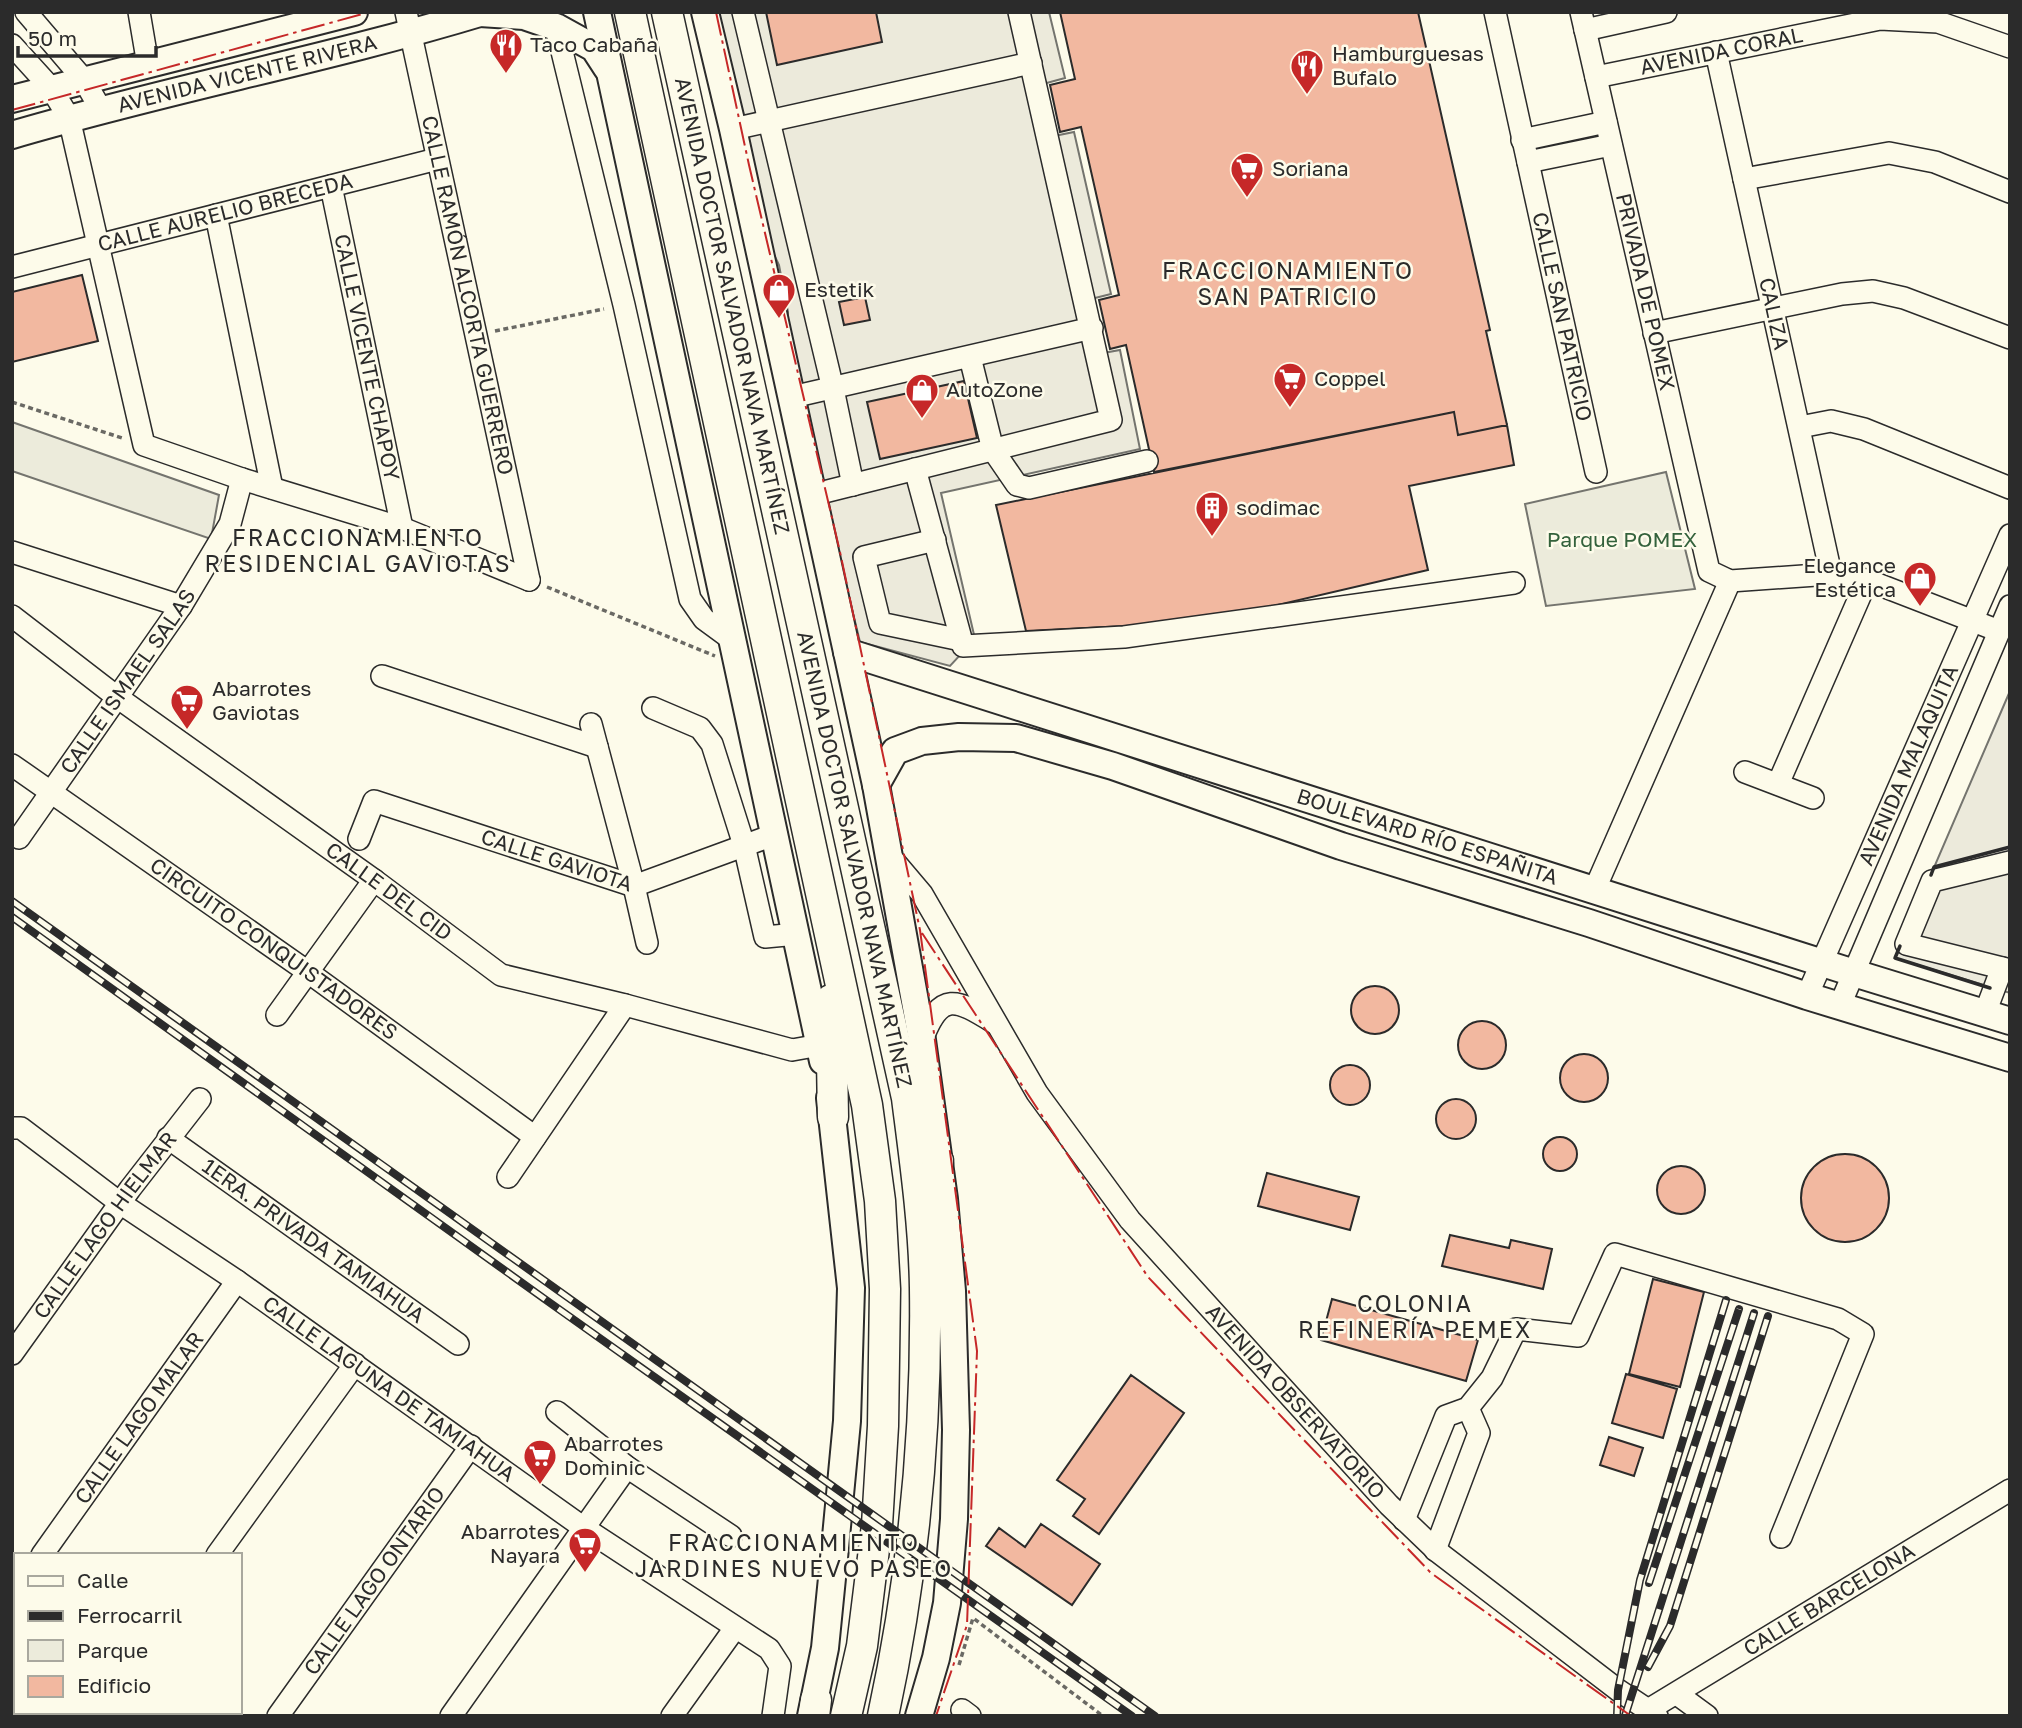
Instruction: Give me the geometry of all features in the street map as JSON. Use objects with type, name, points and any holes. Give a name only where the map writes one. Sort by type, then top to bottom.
[{"type":"highway","name":"AVENIDA DOCTOR SALVADOR NAVA MARTÍNEZ","points":[[630,12],[867,1105],[880,1201],[885,1289],[883,1426],[877,1524],[862,1646],[846,1716]]},
{"type":"highway","name":"AVENIDA DOCTOR SALVADOR NAVA MARTÍNEZ","points":[[667,12],[906,1098],[920,1196],[925,1287],[923,1427],[916,1529],[897,1652],[883,1716]]},
{"type":"highway","points":[[829,930],[833,1117]]},
{"type":"highway","points":[[925,1287],[938,1161]]},
{"type":"main road","name":"AVENIDA VICENTE RIVERA","points":[[12,99],[354,12]]},
{"type":"main road","points":[[597,12],[776,834],[833,1117],[851,1301],[847,1421],[825,1648],[814,1711]]},
{"type":"main road","name":"AVENIDA DOCTOR SALVADOR NAVA MARTÍNEZ","points":[[705,12],[876,785],[922,1040],[938,1161],[953,1291],[956,1430],[954,1519],[947,1603],[936,1658],[919,1716]]},
{"type":"main road","name":"AVENIDA VICENTE RIVERA","points":[[12,135],[408,23],[482,13],[524,16],[556,27],[594,48],[610,72]]},
{"type":"main road","name":"BOULEVARD RÍO ESPAÑITA","points":[[847,652],[1997,1017]]},
{"type":"main road","name":"BOULEVARD RÍO ESPAÑITA","points":[[876,785],[895,751],[922,741],[959,737],[1016,738],[1112,766],[1341,846],[1589,923],[1807,996],[2010,1058]]},
{"type":"street","points":[[26,12],[85,80],[101,110]]},
{"type":"street","points":[[139,12],[148,65]]},
{"type":"street","points":[[743,12],[833,389],[853,485]]},
{"type":"street","points":[[812,495],[1111,420],[1019,12]]},
{"type":"street","name":"CALLE SAN PATRICIO","points":[[1495,12],[1596,472]]},
{"type":"street","points":[[1583,21],[1667,12]]},
{"type":"street","name":"AVENIDA CORAL","points":[[1596,77],[1716,52],[1830,20],[1938,22],[2010,47]]},
{"type":"street","name":"PRIVADA DE POMEX","points":[[1583,21],[1709,571],[1730,581]]},
{"type":"street","name":"CALLE RAMÓN ALCORTA GUERRERO","points":[[408,23],[529,580]]},
{"type":"street","points":[[556,27],[624,305],[690,598],[704,619],[736,654]]},
{"type":"street","points":[[18,51],[37,60],[48,51],[49,38]]},
{"type":"street","points":[[18,51],[51,88],[69,118],[144,445],[241,483],[272,488],[402,528],[529,580]]},
{"type":"street","name":"CALIZA","points":[[1716,52],[1831,574]]},
{"type":"street","points":[[733,129],[1031,62]]},
{"type":"street","points":[[1522,139],[1606,122]]},
{"type":"street","points":[[1528,162],[1611,145]]},
{"type":"street","points":[[1744,179],[1889,153],[1935,162],[2010,192]]},
{"type":"street","name":"CALLE AURELIO BRECEDA","points":[[12,267],[438,159]]},
{"type":"street","name":"CALLE VICENTE CHAPOY","points":[[331,186],[402,528]]},
{"type":"street","points":[[216,215],[272,488]]},
{"type":"street","points":[[1654,333],[1842,294],[1873,291],[1904,299],[2010,338]]},
{"type":"street","points":[[792,397],[1092,328]]},
{"type":"street","points":[[970,357],[993,450],[1017,485],[1029,488],[1147,461]]},
{"type":"street","points":[[1800,428],[1831,421],[1864,429],[2010,488]]},
{"type":"street","points":[[915,469],[962,646],[1124,637],[1514,583]]},
{"type":"street","name":"CALLE ISMAEL SALAS","points":[[19,838],[181,606],[230,524],[241,483]]},
{"type":"street","name":"AVENIDA MALAQUITA","points":[[1807,996],[2010,535]]},
{"type":"street","points":[[935,540],[864,557],[880,623],[961,640]]},
{"type":"street","points":[[12,552],[181,606]]},
{"type":"street","points":[[1594,891],[1730,581],[1831,574],[1867,580],[1998,631]]},
{"type":"street","points":[[1778,784],[1867,580]]},
{"type":"street","name":"AVENIDA MALAQUITA","points":[[1840,1006],[2010,606]]},
{"type":"street","name":"CALLE DEL CID","points":[[12,615],[117,696],[374,880],[501,975],[792,1050],[820,1045]]},
{"type":"street","points":[[382,676],[597,747]]},
{"type":"street","points":[[653,708],[700,728],[712,744],[744,845],[765,937],[797,934]]},
{"type":"street","points":[[591,724],[634,886],[646,943]]},
{"type":"street","name":"CIRCUITO CONQUISTADORES","points":[[12,765],[308,972],[535,1137]]},
{"type":"street","points":[[1745,772],[1813,798]]},
{"type":"street","name":"CALLE GAVIOTA","points":[[359,839],[374,801],[634,886],[776,834]]},
{"type":"street","name":"AVENIDA OBSERVATORIO","points":[[889,855],[922,894],[1037,1093],[1130,1220],[1404,1520],[1436,1550],[1618,1690],[1652,1713]]},
{"type":"street","points":[[1997,1017],[2006,969],[1906,944],[1932,881],[2010,862]]},
{"type":"street","points":[[277,1014],[374,880]]},
{"type":"street","points":[[922,1040],[931,1016],[940,1008],[951,1004],[963,1003],[999,1025]]},
{"type":"street","points":[[508,1177],[625,1005]]},
{"type":"street","name":"CALLE LAGO HIELMAR","points":[[12,1354],[120,1203],[200,1099]]},
{"type":"street","name":"CALLE LAGUNA DE TAMIAHUA","points":[[12,1128],[22,1128],[120,1203],[237,1281],[584,1528],[769,1649],[780,1667],[773,1716]]},
{"type":"street","name":"1ERA. PRIVADA TAMIAHUA","points":[[168,1138],[458,1344]]},
{"type":"street","points":[[1404,1520],[1446,1416],[1468,1408],[1492,1378],[1516,1329],[1578,1336],[1615,1254],[1838,1319],[1863,1335],[1780,1537]]},
{"type":"street","name":"CALLE LAGO MALAR","points":[[43,1553],[237,1281]]},
{"type":"street","points":[[217,1553],[355,1364]]},
{"type":"street","points":[[1436,1550],[1479,1433],[1468,1408]]},
{"type":"street","points":[[557,1412],[626,1467],[731,1536]]},
{"type":"street","name":"CALLE LAGO ONTARIO","points":[[278,1716],[471,1446]]},
{"type":"street","points":[[451,1716],[626,1467]]},
{"type":"street","name":"CALLE BARCELONA","points":[[1652,1713],[1677,1694],[2010,1490]]},
{"type":"street","points":[[672,1716],[735,1628]]},
{"type":"street","points":[[1677,1694],[1707,1716]]},
{"type":"path","points":[[476,335],[624,305]]},
{"type":"path","points":[[12,402],[144,445]]},
{"type":"path","points":[[529,580],[736,654]]},
{"type":"path","points":[[958,1667],[973,1618],[1103,1716]]},
{"type":"green space","points":[[12,422],[219,495],[211,539],[12,471]]},
{"type":"green space","name":"Parque POMEX","points":[[1666,472],[1695,589],[1546,606],[1525,504]]},
{"type":"shaded area","points":[[718,12],[1049,12],[1065,78],[1043,84],[1054,136],[1074,132],[1111,294],[1091,299],[1103,353],[1120,350],[1140,449],[941,493],[975,639],[950,666],[860,642],[786,338],[788,312],[779,265],[766,238]]},
{"type":"shaded area","points":[[2010,691],[2010,993],[1895,958]]},
{"type":"building","points":[[766,12],[876,12],[882,42],[777,65]]},
{"type":"building","points":[[1060,12],[1418,12],[1490,330],[1486,331],[1507,425],[1458,435],[1454,412],[1154,472],[1126,345],[1110,349],[1099,300],[1119,295],[1081,127],[1060,132],[1050,85],[1075,79]]},
{"type":"building","points":[[82,275],[98,341],[12,362],[12,292]]},
{"type":"building","points":[[865,297],[870,320],[844,325],[839,302]]},
{"type":"building","name":"AutoZone","points":[[964,381],[977,438],[880,459],[867,402]]},
{"type":"building","name":"sodimac","points":[[1454,412],[1458,435],[1507,425],[1514,465],[1409,486],[1428,570],[1205,622],[1026,631],[996,505]]},
{"type":"building","points":[[1375,986],[1392,993],[1399,1010],[1392,1027],[1375,1034],[1358,1027],[1351,1010],[1358,993]]},
{"type":"building","points":[[1482,1021],[1499,1028],[1506,1045],[1499,1062],[1482,1069],[1465,1062],[1458,1045],[1465,1028]]},
{"type":"building","points":[[1584,1054],[1601,1061],[1608,1078],[1601,1095],[1584,1102],[1567,1095],[1560,1078],[1567,1061]]},
{"type":"building","points":[[1350,1065],[1364,1071],[1370,1085],[1364,1099],[1350,1105],[1336,1099],[1330,1085],[1336,1071]]},
{"type":"building","points":[[1456,1099],[1470,1105],[1476,1119],[1470,1133],[1456,1139],[1442,1133],[1436,1119],[1442,1105]]},
{"type":"building","points":[[1560,1137],[1572,1142],[1577,1154],[1572,1166],[1560,1171],[1548,1166],[1543,1154],[1548,1142]]},
{"type":"building","points":[[1845,1154],[1862,1158],[1876,1167],[1885,1181],[1889,1198],[1885,1215],[1876,1229],[1862,1238],[1845,1242],[1828,1238],[1814,1229],[1805,1215],[1801,1198],[1805,1181],[1814,1167],[1828,1158]]},
{"type":"building","points":[[1681,1166],[1690,1167],[1698,1173],[1704,1181],[1704,1199],[1698,1207],[1690,1213],[1681,1214],[1672,1213],[1664,1207],[1658,1199],[1657,1190],[1658,1181],[1664,1173],[1672,1167]]},
{"type":"building","points":[[1267,1173],[1359,1197],[1350,1230],[1258,1206]]},
{"type":"building","points":[[1450,1235],[1509,1248],[1511,1240],[1552,1249],[1543,1289],[1442,1266]]},
{"type":"building","points":[[1653,1279],[1704,1292],[1680,1387],[1629,1374]]},
{"type":"building","points":[[1332,1299],[1478,1340],[1466,1381],[1321,1340]]},
{"type":"building","points":[[1626,1374],[1677,1389],[1663,1438],[1612,1423]]},
{"type":"building","points":[[1131,1375],[1184,1413],[1099,1534],[1073,1516],[1085,1499],[1057,1480]]},
{"type":"building","points":[[1609,1437],[1643,1448],[1634,1476],[1600,1465]]},
{"type":"building","points":[[1041,1524],[1100,1564],[1072,1605],[986,1546],[999,1528],[1025,1547]]},
{"type":"railway","points":[[12,901],[1155,1716]]},
{"type":"railway","points":[[12,917],[1132,1716]]},
{"type":"railway","points":[[1617,1716],[1618,1690],[1640,1580],[1726,1300]]},
{"type":"railway","points":[[1649,1583],[1739,1309]]},
{"type":"railway","points":[[1625,1716],[1754,1313]]},
{"type":"railway","points":[[1648,1667],[1670,1626],[1768,1316]]},
{"type":"wall","points":[[1931,875],[1934,867],[2010,847]]},
{"type":"wall","points":[[1900,946],[1895,958],[1990,988]]},
{"type":"power","points":[[12,110],[370,12]]},
{"type":"power","points":[[716,12],[840,552],[920,930],[977,1351],[967,1625],[936,1716]]},
{"type":"power","points":[[922,933],[1148,1277],[1431,1573],[1631,1716]]},
{"type":"place","name":"Taco Cabaña","points":[[506,75]]},
{"type":"place","name":"Hamburguesas Bufalo","points":[[1307,96]]},
{"type":"place","name":"Soriana","points":[[1247,199]]},
{"type":"place","name":"Estetik","points":[[779,320]]},
{"type":"place","name":"Coppel","points":[[1290,409]]},
{"type":"place","name":"AutoZone","points":[[922,420]]},
{"type":"place","name":"sodimac","points":[[1212,538]]},
{"type":"place","name":"Elegance Estética","points":[[1920,608]]},
{"type":"place","name":"Abarrotes Gaviotas","points":[[187,731]]},
{"type":"place","name":"Abarrotes Dominic","points":[[540,1486]]},
{"type":"place","name":"Abarrotes Nayara","points":[[585,1574]]},
{"type":"district","name":"FRACCIONAMIENTO SAN PATRICIO","points":[[1288,284]]},
{"type":"district","name":"FRACCIONAMIENTO RESIDENCIAL GAVIOTAS","points":[[358,551]]},
{"type":"district","name":"COLONIA REFINERÍA PEMEX","points":[[1415,1317]]},
{"type":"district","name":"FRACCIONAMIENTO JARDINES NUEVO PASEO","points":[[794,1556]]}]
